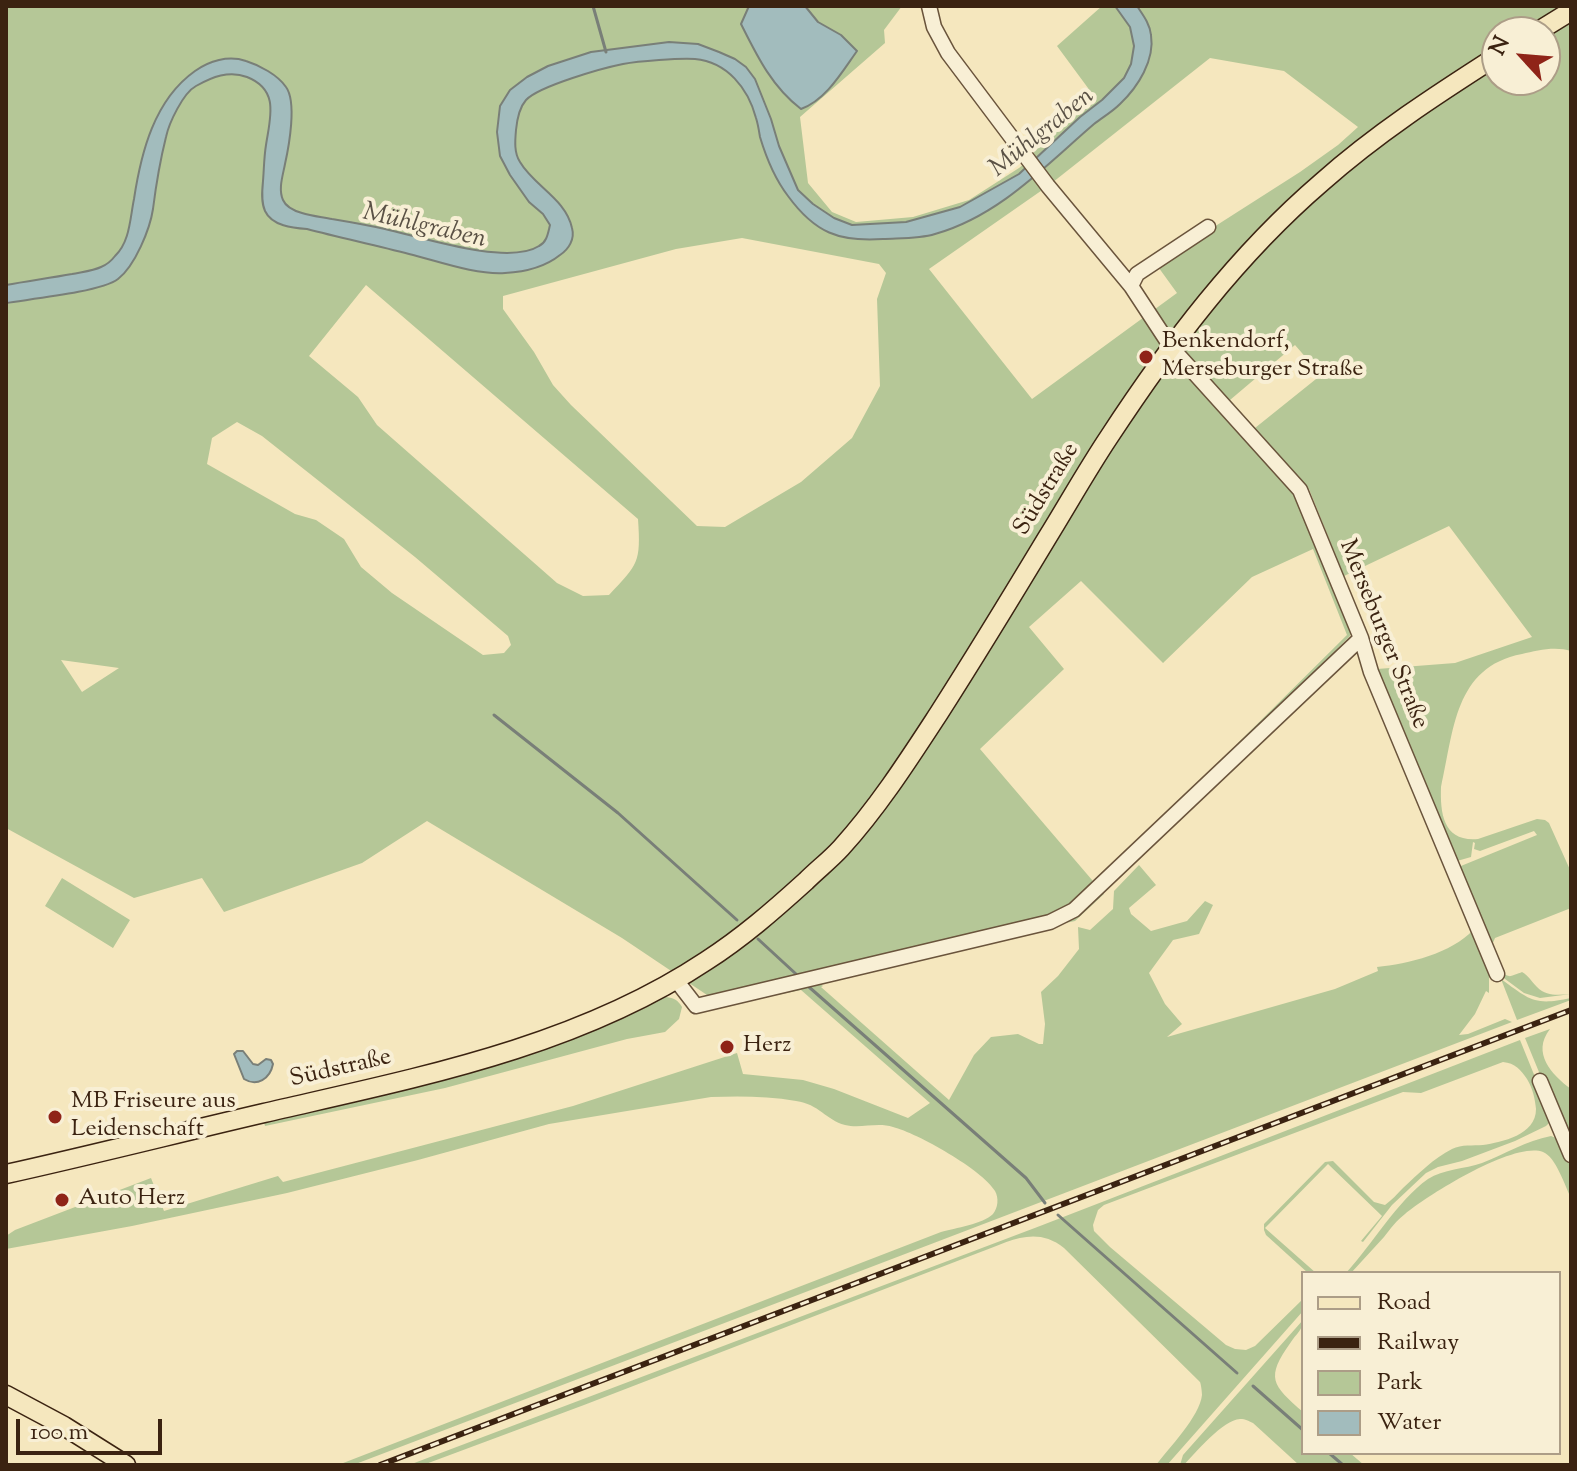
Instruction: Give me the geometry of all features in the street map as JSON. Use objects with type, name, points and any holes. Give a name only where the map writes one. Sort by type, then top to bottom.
[{"type":"main road","name":"Südstraße","points":[[6,1174],[378,1087],[506,1053],[583,1026],[676,980],[708,960],[775,909],[840,849],[896,780],[1106,440],[1211,295],[1318,185],[1423,103],[1481,66]]},
{"type":"main road","points":[[6,1395],[76,1433],[126,1465]]},
{"type":"street","name":"Merseburger Straße","points":[[929,6],[934,27],[948,53],[1048,186],[1131,286],[1171,347],[1300,490],[1361,638],[1377,686],[1497,974]]},
{"type":"street","points":[[1131,286],[1137,274],[1208,227]]},
{"type":"street","points":[[676,980],[696,1006],[1050,922],[1074,910],[1361,638]]},
{"type":"street","points":[[1540,1081],[1571,1155]]},
{"type":"green space","points":[[6,6],[749,6],[747,8],[818,22],[805,6],[902,6],[884,30],[885,43],[800,117],[808,183],[832,212],[856,222],[913,217],[969,200],[1035,155],[1026,139],[1088,88],[1057,46],[1102,6],[1571,6],[1571,651],[1540,650],[1500,661],[1482,672],[1470,687],[1454,724],[1441,797],[1446,825],[1458,836],[1467,839],[1478,839],[1537,819],[1549,823],[1571,872],[1571,908],[1495,938],[1492,945],[1500,968],[1506,975],[1522,972],[1545,992],[1571,994],[1540,998],[1524,993],[1501,976],[1456,868],[1537,835],[1534,831],[1480,851],[1474,849],[1473,842],[1471,857],[1457,861],[1377,669],[1455,663],[1532,637],[1449,526],[1344,576],[1309,489],[1289,485],[1300,502],[1352,631],[1240,748],[1238,743],[1347,635],[1313,549],[1252,577],[1163,663],[1081,581],[1029,627],[1064,669],[980,749],[1104,894],[1075,921],[707,995],[622,938],[427,821],[362,863],[224,912],[202,878],[134,898],[6,828]],"holes":[[[1210,58],[1284,71],[1358,127],[1300,172],[1156,264],[1177,293],[1032,399],[929,269],[1048,186]],[[742,238],[879,264],[886,273],[877,299],[880,386],[852,438],[801,482],[725,527],[697,526],[571,405],[553,385],[503,309],[503,296],[676,249]],[[366,285],[638,519],[638,554],[632,569],[609,595],[583,596],[557,583],[377,425],[358,397],[309,356]],[[1295,345],[1321,375],[1255,428],[1230,400]],[[237,422],[262,436],[415,557],[508,636],[511,645],[504,653],[483,655],[392,593],[361,567],[344,539],[316,520],[295,514],[207,464],[212,438]],[[61,660],[119,668],[82,692]]]},
{"type":"green space","points":[[1139,865],[1156,885],[1129,908],[1131,914],[1151,931],[1187,921],[1205,901],[1213,905],[1199,934],[1173,940],[1149,973],[1165,1004],[1182,1024],[1167,1037],[1335,989],[1378,971],[1377,967],[1442,951],[1473,930],[1489,968],[1489,993],[1486,991],[1475,1014],[1459,1035],[1505,1019],[1512,1022],[353,1465],[338,1465],[941,1232],[983,1220],[995,1212],[996,1194],[988,1182],[964,1163],[904,1131],[887,1126],[845,1125],[811,1105],[796,1101],[711,1097],[549,1124],[287,1193],[6,1249],[6,1236],[15,1230],[151,1178],[164,1211],[278,1176],[283,1182],[573,1106],[737,1053],[743,1074],[803,1080],[908,1118],[930,1103],[801,990],[777,995],[776,992],[818,982],[949,1100],[974,1055],[991,1037],[1018,1034],[1043,1044],[1045,1024],[1041,992],[1079,949],[1078,927],[1090,930],[1113,909],[1114,891]]},
{"type":"green space","points":[[62,878],[130,920],[113,948],[45,906]]},
{"type":"green space","points":[[1501,979],[1533,999],[1571,1000],[1517,1020]]},
{"type":"green space","points":[[666,997],[676,1000],[682,1007],[679,1019],[665,1032],[627,1039],[445,1088],[265,1126],[264,1122]]},
{"type":"green space","points":[[1550,1029],[1545,1038],[1543,1055],[1551,1070],[1571,1089],[1571,1150],[1525,1038]]},
{"type":"green space","points":[[1520,1040],[1550,1114],[1546,1126],[1515,1141],[1426,1173],[1392,1205],[1363,1242],[1382,1216],[1328,1164],[1265,1228],[1314,1271],[1306,1271],[1266,1235],[1264,1224],[1325,1162],[1333,1161],[1374,1202],[1385,1205],[1426,1167],[1452,1149],[1508,1139],[1530,1125],[1535,1118],[1535,1102],[1529,1083],[1520,1070],[1503,1062],[1421,1093],[1403,1092],[1104,1205],[1098,1210],[1094,1231],[1226,1345],[1246,1350],[1255,1346],[1301,1301],[1301,1313],[1167,1465],[1156,1465],[1196,1412],[1202,1395],[1200,1382],[1064,1248],[1053,1241],[1032,1237],[1000,1244],[423,1465],[409,1465]]},
{"type":"green space","points":[[1551,1136],[1559,1140],[1568,1154],[1571,1198],[1548,1155],[1530,1151],[1512,1154],[1451,1183],[1416,1205],[1396,1222],[1353,1271],[1348,1271],[1395,1211],[1428,1179],[1482,1163]]},
{"type":"green space","points":[[1301,1322],[1301,1329],[1283,1354],[1275,1373],[1284,1395],[1301,1410],[1301,1455],[1352,1455],[1364,1465],[1299,1465],[1253,1423],[1240,1419],[1218,1431],[1184,1465],[1180,1465],[1183,1455]]},
{"type":"water","points":[[749,6],[805,6],[818,22],[841,35],[857,51],[826,92],[801,109],[773,81],[747,36],[741,24]]},
{"type":"water","points":[[1115,6],[1137,6],[1150,31],[1152,44],[1148,63],[1133,90],[1117,107],[1001,202],[958,226],[935,234],[867,240],[841,236],[818,227],[798,209],[771,168],[748,97],[734,78],[706,61],[659,60],[623,64],[587,73],[544,89],[526,100],[517,122],[517,155],[526,171],[557,201],[569,218],[572,240],[560,255],[534,268],[505,273],[469,270],[289,227],[268,216],[262,196],[269,97],[264,89],[247,77],[227,74],[196,86],[177,109],[166,137],[149,227],[141,247],[124,273],[97,288],[6,303],[6,285],[91,270],[114,258],[127,237],[141,164],[160,112],[181,83],[200,67],[219,60],[239,59],[251,63],[273,75],[286,87],[291,103],[291,124],[281,191],[284,202],[291,208],[309,215],[464,248],[507,253],[525,251],[542,244],[550,225],[529,202],[500,156],[497,132],[500,106],[510,90],[548,66],[591,52],[669,42],[698,44],[719,52],[746,67],[755,79],[798,190],[813,204],[852,225],[906,222],[960,207],[1019,174],[1124,78],[1131,64],[1134,46],[1130,27]]},
{"type":"water","points":[[243,1051],[253,1064],[271,1060],[273,1064],[269,1074],[258,1082],[244,1079],[234,1054]]},
{"type":"waterway","points":[[593,6],[606,52]]},
{"type":"waterway","points":[[494,715],[618,813],[737,920]]},
{"type":"waterway","points":[[758,939],[796,974]]},
{"type":"waterway","points":[[809,987],[1026,1178],[1045,1203]]},
{"type":"waterway","points":[[1058,1215],[1237,1373]]},
{"type":"waterway","points":[[1253,1386],[1301,1428]]},
{"type":"waterway","points":[[1331,1455],[1343,1465]]},
{"type":"railway","points":[[380,1465],[1571,1010]]},
{"type":"place","name":"Benkendorf, Merseburger Straße","points":[[1146,357]]},
{"type":"place","name":"Herz","points":[[727,1047]]},
{"type":"place","name":"MB Friseure aus Leidenschaft","points":[[55,1117]]},
{"type":"place","name":"Auto Herz","points":[[62,1200]]},
{"type":"water label","name":"Mühlgraben","points":[[1043,134]]},
{"type":"water label","name":"Mühlgraben","points":[[424,228]]}]
